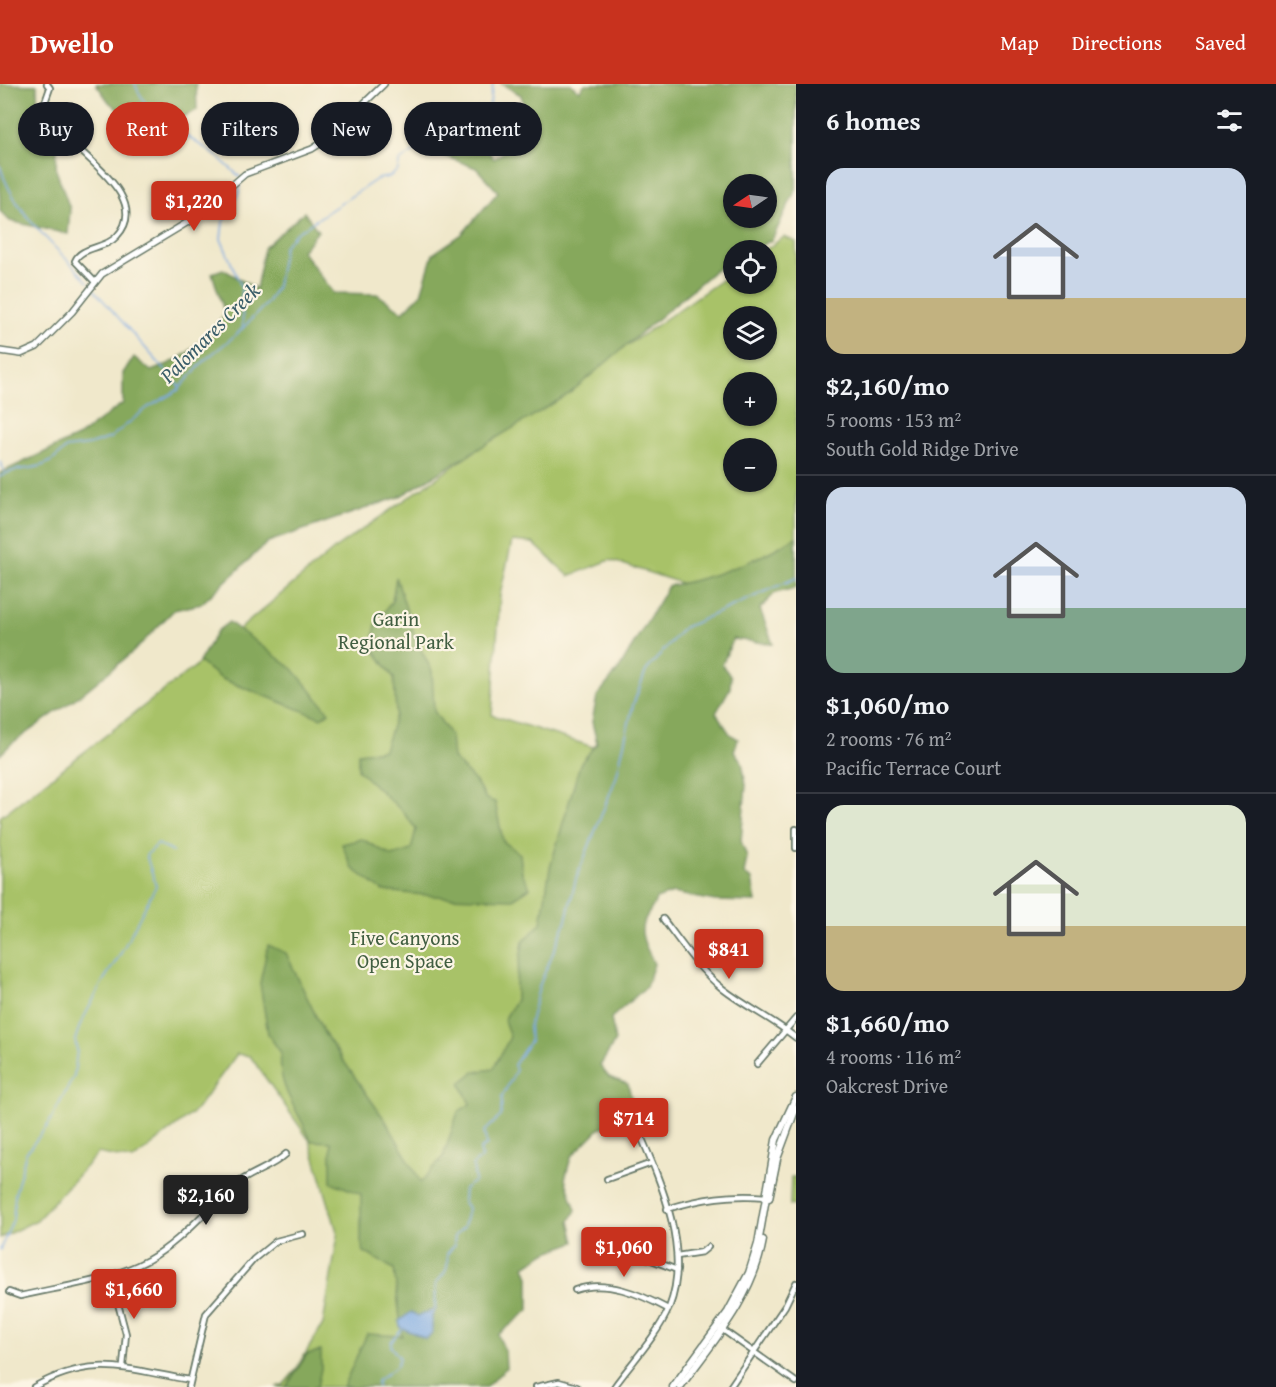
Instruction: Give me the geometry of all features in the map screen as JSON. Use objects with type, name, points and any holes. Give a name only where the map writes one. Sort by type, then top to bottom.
[{"type":"main road","points":[[680,1387],[720,1328],[756,1268],[776,1140],[796,1097]]},
{"type":"main road","points":[[767,1197],[777,1159],[796,1108]]},
{"type":"main road","points":[[673,1387],[720,1328]]},
{"type":"street","points":[[47,84],[50,88],[44,105],[48,115],[56,120],[69,140],[117,186],[123,200],[125,217],[121,232],[105,245],[81,253],[75,261],[94,282]]},
{"type":"street","points":[[0,351],[21,354],[37,347],[72,312],[94,282],[192,219],[245,174],[312,149],[326,140],[384,84]]},
{"type":"street","points":[[796,829],[796,848]]},
{"type":"street","points":[[663,919],[696,963],[723,989],[796,1038]]},
{"type":"street","points":[[757,1064],[796,1018]]},
{"type":"street","points":[[614,1387],[668,1309],[677,1270],[677,1256],[667,1209],[652,1163],[636,1127]]},
{"type":"street","points":[[9,1292],[20,1296],[111,1277],[149,1259],[177,1239],[238,1182],[276,1163],[286,1154]]},
{"type":"street","points":[[607,1179],[652,1163]]},
{"type":"street","points":[[667,1209],[715,1196],[736,1194],[767,1197]]},
{"type":"street","points":[[189,1387],[206,1314],[254,1259],[276,1241],[303,1234]]},
{"type":"street","points":[[601,1246],[626,1250],[677,1270]]},
{"type":"street","points":[[677,1256],[702,1252],[708,1247]]},
{"type":"street","points":[[111,1277],[126,1334],[123,1366]]},
{"type":"street","points":[[730,1387],[754,1353],[796,1283]]},
{"type":"street","points":[[574,1290],[587,1285],[619,1288],[668,1309]]},
{"type":"street","points":[[720,1328],[796,1382]]},
{"type":"street","points":[[34,1387],[56,1375],[89,1367],[123,1366],[190,1380]]},
{"type":"street","points":[[536,1387],[559,1382],[577,1387]]},
{"type":"green space","points":[[0,84],[37,85],[38,102],[18,102],[18,156],[57,156],[56,170],[70,209],[68,234],[10,221],[0,211]]},
{"type":"green space","points":[[96,84],[196,84],[197,110],[189,114],[189,102],[109,102]]},
{"type":"green space","points":[[502,84],[571,84],[579,91],[585,84],[796,84],[796,189],[772,240],[723,240],[723,266],[714,271],[569,394],[399,497],[268,542],[201,604],[174,610],[133,652],[83,693],[11,744],[0,755],[0,473],[79,436],[123,403],[123,373],[134,357],[151,371],[184,355],[225,314],[212,273],[223,269],[256,289],[264,248],[304,212],[318,231],[302,251],[334,293],[377,294],[403,312],[421,294],[433,254],[462,234],[498,192],[476,168],[445,156],[492,156],[494,159],[498,156],[542,156],[542,102],[523,102],[521,95]]},
{"type":"green space","name":"Five Canyons Open Space","points":[[784,237],[796,242],[796,554],[684,584],[610,560],[569,576],[533,543],[512,541],[500,595],[492,715],[609,752],[441,1387],[276,1387],[283,1385],[295,1371],[323,1324],[338,1235],[310,1141],[250,1056],[237,1054],[195,1111],[133,1160],[98,1153],[37,1220],[0,1238],[0,817],[197,665],[337,547],[723,279],[723,294],[777,294],[777,242]]},
{"type":"green space","points":[[796,537],[796,588],[775,593],[760,609],[773,644],[733,639],[722,665],[731,677],[730,688],[716,713],[730,734],[738,739],[734,751],[742,762],[746,785],[741,841],[747,857],[744,874],[752,879],[756,902],[715,901],[673,893],[656,899],[644,921],[643,937],[654,964],[646,987],[611,1018],[615,1041],[600,1066],[609,1077],[628,1084],[636,1118],[600,1128],[571,1157],[565,1179],[576,1210],[570,1221],[575,1242],[545,1253],[525,1266],[529,1277],[529,1310],[498,1335],[505,1351],[506,1368],[486,1387],[343,1387],[367,1334],[402,1336],[394,1269],[364,1252],[361,1242],[361,1194],[331,1182],[331,1142],[311,1141],[285,1088],[282,1078],[281,1053],[268,1034],[260,983],[268,945],[286,953],[324,1033],[387,1123],[421,1182],[443,1157],[458,1112],[470,1104],[460,1083],[474,1072],[493,1069],[510,1037],[504,1020],[516,1000],[516,981],[523,942],[541,923],[550,868],[580,764],[597,743],[592,722],[597,696],[619,669],[668,586],[701,579],[734,568]]},
{"type":"green space","name":"Garin Regional Park","points":[[396,577],[416,640],[432,671],[434,711],[451,736],[453,758],[476,782],[486,799],[495,802],[503,841],[520,854],[522,873],[530,888],[513,899],[446,897],[383,891],[352,868],[342,844],[362,839],[392,856],[411,850],[416,829],[402,811],[358,770],[358,753],[384,750],[396,714],[394,678],[372,647],[376,624],[392,601]]},
{"type":"green space","points":[[229,622],[293,669],[329,712],[321,718],[222,679],[199,662],[217,631]]},
{"type":"green space","points":[[791,1177],[796,1177],[796,1206],[790,1205]]},
{"type":"green space","points":[[321,1351],[321,1369],[317,1387],[286,1387],[307,1354]]},
{"type":"water","points":[[436,1309],[432,1316],[432,1333],[426,1339],[400,1327],[399,1321],[411,1312],[418,1316]]},
{"type":"waterway","points":[[135,84],[142,97],[159,117],[215,155],[240,177]]},
{"type":"waterway","name":"Palomares Creek","points":[[0,477],[8,472],[39,467],[66,448],[89,445],[110,438],[147,408],[178,390],[206,359],[237,334],[267,303],[277,286],[284,246],[295,234],[377,179],[389,177],[398,170],[399,162],[421,147],[458,150],[488,116],[493,84]]},
{"type":"waterway","points":[[0,166],[6,183],[25,214],[88,282]]},
{"type":"waterway","points":[[240,185],[239,193],[223,222],[221,239],[241,286],[243,328]]},
{"type":"waterway","points":[[94,290],[180,387]]},
{"type":"waterway","points":[[0,461],[5,472]]},
{"type":"waterway","points":[[435,1310],[436,1283],[446,1270],[447,1254],[454,1245],[455,1235],[464,1227],[468,1208],[463,1201],[464,1189],[475,1181],[473,1165],[482,1157],[480,1149],[487,1145],[484,1132],[501,1116],[502,1097],[516,1070],[514,1065],[530,1041],[529,1026],[540,984],[565,924],[576,879],[616,778],[633,705],[646,671],[683,628],[796,578]]},
{"type":"waterway","points":[[0,1250],[13,1220],[15,1194],[26,1153],[48,1125],[74,1076],[77,1050],[75,1040],[80,1025],[156,886],[146,855],[158,844],[173,852]]},
{"type":"waterway","points":[[377,1387],[377,1381],[396,1367],[400,1358],[391,1347],[391,1342],[403,1328]]}]
